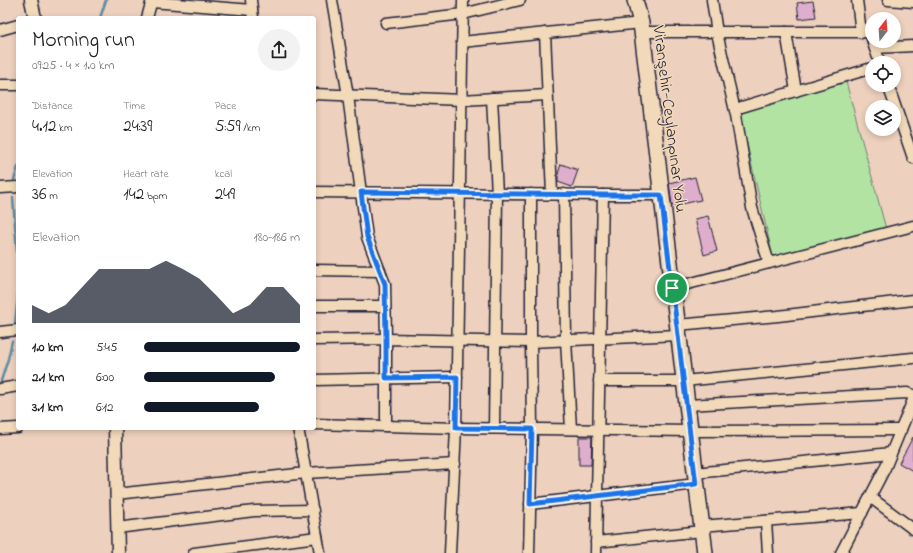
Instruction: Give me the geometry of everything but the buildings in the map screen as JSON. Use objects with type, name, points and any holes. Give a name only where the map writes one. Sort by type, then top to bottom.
[{"type":"main road","name":"Viranşehir-Ceylanpınar Yolu","points":[[634,0],[641,28],[704,553]]},
{"type":"street","points":[[31,0],[35,16]]},
{"type":"street","points":[[148,16],[152,1],[253,14],[250,0]]},
{"type":"street","points":[[332,0],[348,96],[367,237],[385,284],[386,426]]},
{"type":"street","points":[[450,553],[456,428],[463,0]]},
{"type":"street","points":[[386,22],[463,14],[502,2],[520,0]]},
{"type":"street","points":[[712,0],[717,33],[735,109],[752,208],[769,263]]},
{"type":"street","points":[[857,0],[861,32]]},
{"type":"street","points":[[888,0],[913,2]]},
{"type":"street","points":[[0,30],[16,26]]},
{"type":"street","points":[[462,42],[545,34],[641,28],[717,33],[865,32]]},
{"type":"street","points":[[786,32],[796,91]]},
{"type":"street","points":[[545,34],[552,194]]},
{"type":"street","points":[[901,45],[913,46]]},
{"type":"street","points":[[735,109],[865,70]]},
{"type":"street","points":[[0,85],[16,85]]},
{"type":"street","points":[[890,92],[913,158]]},
{"type":"street","points":[[316,94],[462,100],[547,95]]},
{"type":"street","points":[[492,98],[497,194],[494,428]]},
{"type":"street","points":[[0,188],[16,187]]},
{"type":"street","points":[[316,192],[661,195]]},
{"type":"street","points":[[529,553],[532,429],[531,194]]},
{"type":"street","points":[[564,194],[566,340],[571,429]]},
{"type":"street","points":[[596,553],[603,195]]},
{"type":"street","points":[[672,288],[913,226]]},
{"type":"street","points":[[316,270],[380,271]]},
{"type":"street","points":[[316,340],[386,339],[531,342],[600,339],[913,300]]},
{"type":"street","points":[[316,306],[386,306]]},
{"type":"street","points":[[0,332],[16,330]]},
{"type":"street","points":[[599,381],[684,381],[913,358]]},
{"type":"street","points":[[316,380],[457,377]]},
{"type":"street","points":[[2,389],[16,386]]},
{"type":"street","points":[[687,406],[907,392],[913,395]]},
{"type":"street","points":[[841,553],[885,468],[900,430],[910,420],[913,400]]},
{"type":"street","points":[[316,424],[456,428],[690,431],[900,430]]},
{"type":"street","points":[[0,429],[16,428]]},
{"type":"street","points":[[115,430],[118,553]]},
{"type":"street","points":[[298,430],[320,553]]},
{"type":"street","points":[[530,504],[597,496],[696,479],[891,454]]},
{"type":"street","points":[[116,494],[306,473],[455,464]]},
{"type":"street","points":[[870,497],[913,529]]},
{"type":"street","points":[[117,528],[254,511],[312,510]]},
{"type":"street","points":[[596,542],[766,521],[862,512]]},
{"type":"street","points":[[766,521],[768,553]]},
{"type":"street","points":[[194,553],[317,538]]},
{"type":"green space","points":[[846,82],[886,229],[773,257],[739,110]]},
{"type":"waterway","points":[[101,16],[106,0]]},
{"type":"waterway","points":[[14,180],[16,174]]},
{"type":"waterway","points":[[13,198],[16,238]]},
{"type":"waterway","points":[[15,324],[16,314]]},
{"type":"waterway","points":[[0,384],[12,341]]},
{"type":"route","points":[[361,192],[661,195],[672,288],[696,484],[530,504],[532,429],[456,428],[457,377],[386,378],[385,284],[367,237],[361,192]]}]
